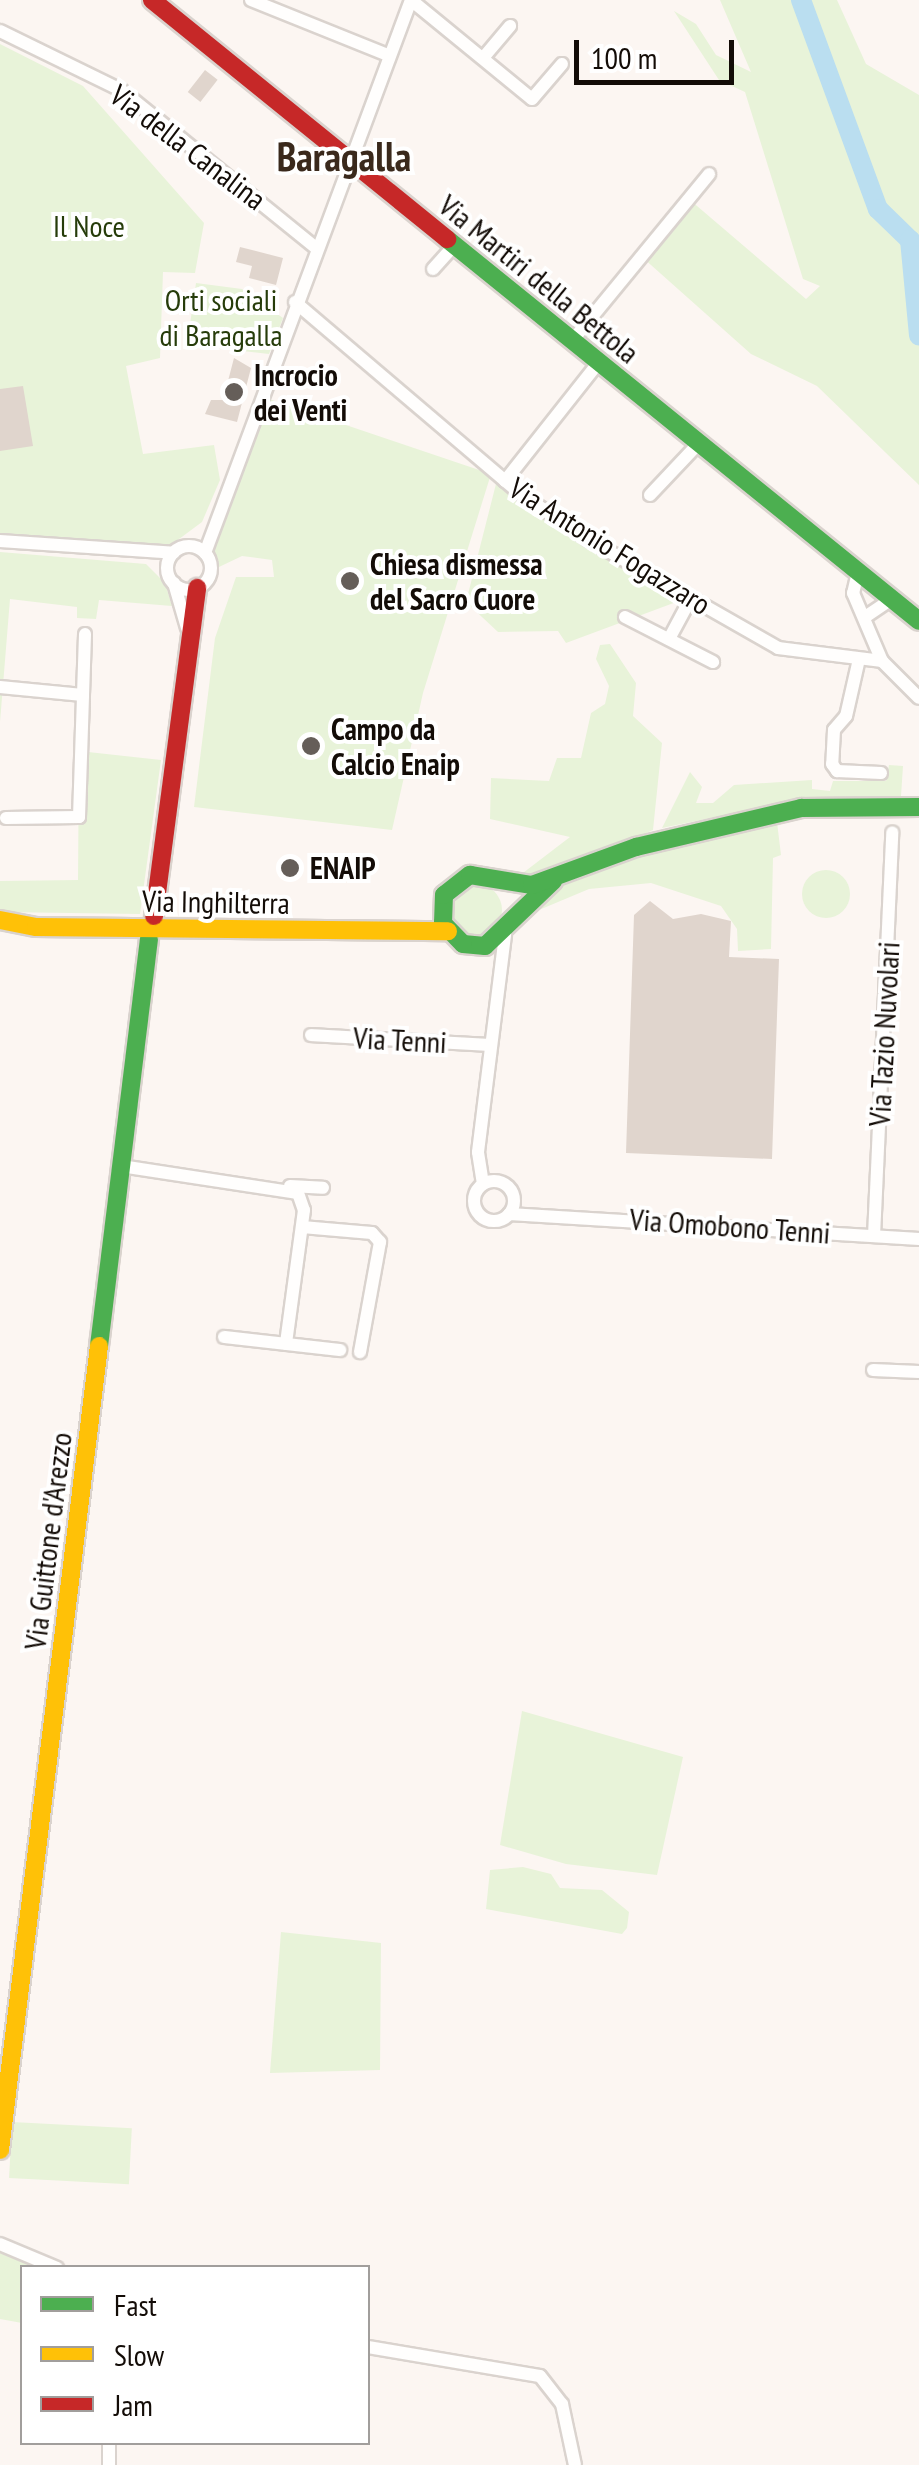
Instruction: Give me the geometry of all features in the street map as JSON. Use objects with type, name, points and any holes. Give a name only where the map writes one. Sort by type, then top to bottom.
[{"type":"main road","name":"Via Martiri della Bettola","points":[[152,0],[919,620]]},
{"type":"main road","points":[[154,916],[187,628],[197,588]]},
{"type":"main road","name":"Via Inghilterra","points":[[395,926],[442,903],[470,875],[502,884],[553,881],[636,847],[789,813],[919,807]]},
{"type":"main road","name":"Via Inghilterra","points":[[789,813],[919,820]]},
{"type":"main road","name":"Via Inghilterra","points":[[0,934],[36,927],[395,926],[448,931],[473,946],[509,925],[553,881]]},
{"type":"main road","points":[[502,884],[509,925]]},
{"type":"main road","points":[[442,903],[448,931]]},
{"type":"main road","name":"Via Inghilterra","points":[[0,920],[36,927]]},
{"type":"main road","name":"Via Guittone d'Arezzo","points":[[0,2150],[150,939]]},
{"type":"street","points":[[251,0],[388,55]]},
{"type":"street","points":[[174,583],[197,588],[210,574],[200,550],[411,0],[532,99],[562,64]]},
{"type":"street","points":[[483,58],[510,26]]},
{"type":"street","name":"Via della Canalina","points":[[0,30],[121,90],[315,247]]},
{"type":"street","points":[[572,340],[709,174]]},
{"type":"street","points":[[433,269],[454,246]]},
{"type":"street","name":"Via Antonio Fogazzaro","points":[[295,302],[505,480],[691,598],[778,648],[882,661]]},
{"type":"street","points":[[505,480],[599,362]]},
{"type":"street","points":[[650,494],[699,443]]},
{"type":"street","points":[[2,542],[144,555],[200,550]]},
{"type":"street","points":[[174,552],[168,567],[187,628]]},
{"type":"street","points":[[144,555],[168,567]]},
{"type":"street","points":[[858,572],[853,593],[882,661],[919,698]]},
{"type":"street","points":[[669,640],[691,598]]},
{"type":"street","points":[[865,617],[892,599]]},
{"type":"street","points":[[626,617],[713,662]]},
{"type":"street","points":[[6,818],[79,817],[85,634]]},
{"type":"street","points":[[860,658],[832,764],[837,771],[881,773]]},
{"type":"street","points":[[0,687],[83,695]]},
{"type":"street","name":"Via Tazio Nuvolari","points":[[874,1236],[892,832]]},
{"type":"street","name":"Via Omobono Tenni","points":[[488,1183],[482,1132],[493,990],[509,925]]},
{"type":"street","name":"Via Omobono Tenni","points":[[473,946],[493,990]]},
{"type":"street","name":"Via Tenni","points":[[311,1035],[489,1045]]},
{"type":"street","points":[[121,1166],[323,1188]]},
{"type":"street","name":"Via Omobono Tenni","points":[[488,1183],[541,1213]]},
{"type":"street","name":"Via Omobono Tenni","points":[[488,1183],[475,1195],[479,1214],[497,1220],[509,1214],[541,1213],[919,1238]]},
{"type":"street","points":[[286,1344],[304,1210],[290,1186]]},
{"type":"street","points":[[509,1214],[514,1198]]},
{"type":"street","points":[[302,1226],[372,1234],[380,1242],[360,1352]]},
{"type":"street","points":[[224,1336],[340,1350]]},
{"type":"street","points":[[872,1370],[919,1372]]},
{"type":"street","points":[[0,2244],[50,2265]]},
{"type":"street","points":[[370,2347],[540,2376],[562,2404],[576,2465]]},
{"type":"green space","points":[[720,0],[837,0],[866,64],[919,95],[919,485],[817,386],[751,354],[642,257],[690,200],[806,299],[820,286],[803,279],[745,92],[719,80],[674,11],[696,24],[716,55],[751,72]]},
{"type":"green space","name":"Il Noce","points":[[0,44],[83,86],[204,223],[195,273],[163,272],[160,358],[126,366],[143,454],[214,445],[220,480],[202,522],[171,545],[0,533]]},
{"type":"green space","name":"Orti sociali di Baragalla","points":[[196,283],[242,289],[283,318],[269,354],[187,345]]},
{"type":"green space","points":[[260,396],[491,474],[423,693],[392,830],[194,807],[215,638],[236,577],[274,577],[272,560],[242,556],[219,567],[211,547]]},
{"type":"green space","points":[[497,480],[739,627],[735,633],[679,601],[566,643],[558,631],[498,632],[466,602]]},
{"type":"green space","points":[[0,552],[146,564],[165,583],[172,606],[99,600],[96,619],[77,618],[77,607],[10,599],[0,722]]},
{"type":"green space","points":[[610,644],[636,683],[633,716],[662,743],[653,830],[551,875],[519,876],[570,837],[490,819],[491,778],[549,781],[557,758],[581,758],[591,713],[605,704],[609,686],[596,659],[600,645]]},
{"type":"green space","points":[[79,751],[161,760],[140,914],[0,912],[0,881],[78,880]]},
{"type":"green space","points":[[889,765],[903,766],[901,796],[808,798],[662,828],[690,772],[702,787],[696,803],[713,803],[734,785],[812,780],[812,789],[830,791],[833,781],[886,781]]},
{"type":"green space","points":[[777,822],[781,855],[773,858],[771,949],[738,951],[737,929],[721,906],[651,883],[589,889],[527,915],[544,891],[633,855]]},
{"type":"green space","points":[[826,870],[843,877],[850,894],[843,911],[826,918],[809,911],[802,894],[809,877]]},
{"type":"green space","points":[[476,884],[494,892],[502,910],[494,928],[476,936],[458,928],[450,910],[458,892]]},
{"type":"green space","points":[[522,1711],[683,1757],[657,1875],[566,1864],[500,1845]]},
{"type":"green space","points":[[523,1867],[551,1874],[560,1888],[602,1890],[629,1912],[627,1928],[622,1934],[486,1909],[490,1870]]},
{"type":"green space","points":[[281,1932],[381,1943],[380,2070],[270,2073]]},
{"type":"green space","points":[[12,2122],[132,2128],[129,2184],[9,2178]]},
{"type":"green space","points":[[0,2251],[35,2265],[20,2265],[20,2323],[0,2319]]},
{"type":"building","points":[[205,70],[218,80],[200,102],[188,92]]},
{"type":"building","points":[[240,247],[283,258],[276,285],[249,278],[252,266],[236,262]]},
{"type":"building","name":"Incrocio dei Venti","points":[[234,358],[251,368],[237,422],[205,414],[211,400],[223,400]]},
{"type":"building","points":[[23,386],[33,446],[0,451],[0,389]]},
{"type":"building","points":[[650,901],[673,919],[701,914],[731,921],[729,957],[779,959],[772,1159],[626,1153],[634,915]]},
{"type":"waterway","points":[[801,0],[878,209],[910,240],[919,336]]},
{"type":"traffic: fast","points":[[447,239],[919,621]]},
{"type":"traffic: fast","points":[[553,881],[485,946],[463,944],[443,923],[444,895],[470,875],[532,885],[636,847],[801,808],[919,807]]},
{"type":"traffic: fast","points":[[99,1346],[149,939]]},
{"type":"traffic: slow","points":[[0,920],[36,927],[448,931]]},
{"type":"traffic: slow","points":[[0,2150],[99,1346]]},
{"type":"traffic: jam","points":[[152,0],[447,239]]},
{"type":"traffic: jam","points":[[154,916],[197,588]]},
{"type":"place","name":"Incrocio dei Venti","points":[[234,392]]},
{"type":"place","name":"Chiesa dismessa del Sacro Cuore","points":[[350,581]]},
{"type":"place","name":"Campo da Calcio Enaip","points":[[311,746]]},
{"type":"place","name":"ENAIP","points":[[290,868]]},
{"type":"district","name":"Baragalla","points":[[344,156]]}]
